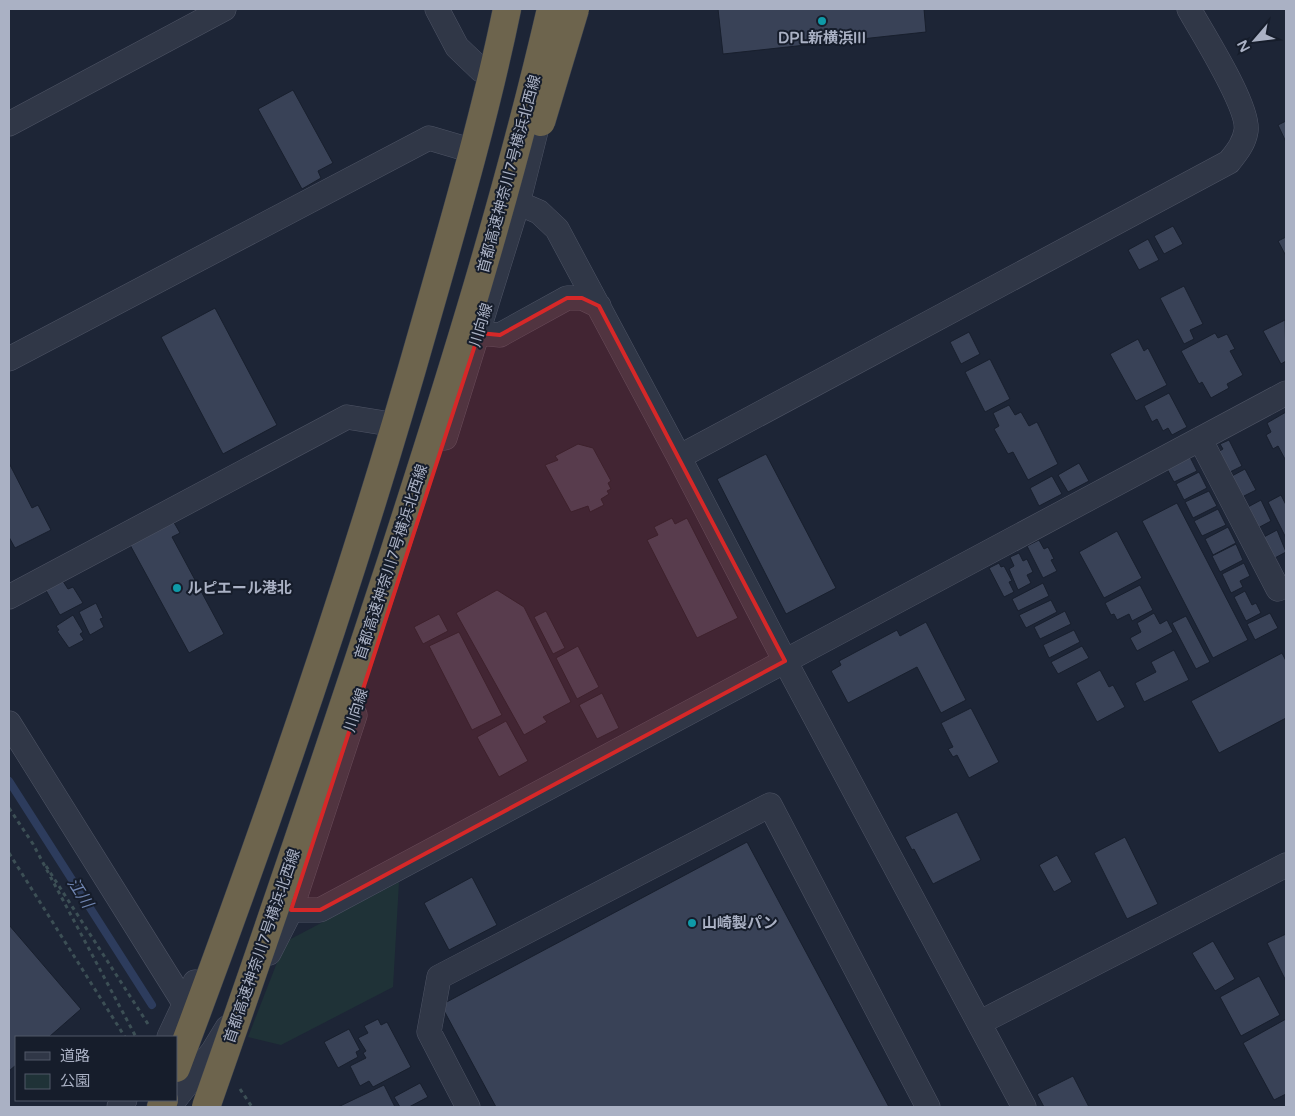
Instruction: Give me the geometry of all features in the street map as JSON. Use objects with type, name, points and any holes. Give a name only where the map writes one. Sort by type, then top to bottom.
[{"type":"highway","points":[[178,1063],[256,854],[320,667],[392,438],[474,152],[507,9]]},
{"type":"highway","name":"首都高速神奈川7号横浜北西線","points":[[206,1107],[291,864],[445,396],[493,240],[531,97],[551,9]]},
{"type":"highway","points":[[445,396],[479,320],[575,9]]},
{"type":"street","points":[[9,124],[224,9]]},
{"type":"street","points":[[437,9],[465,56],[481,70]]},
{"type":"street","points":[[170,1036],[186,1006],[209,946],[305,673],[384,423],[463,148],[494,9]]},
{"type":"street","name":"川向線","points":[[178,1096],[213,1051],[258,975],[291,910],[479,333],[518,203],[564,9]]},
{"type":"street","points":[[679,457],[1229,162],[1239,149],[1246,131],[1244,110],[1189,9]]},
{"type":"street","points":[[449,32],[460,41],[474,47],[486,46]]},
{"type":"street","points":[[9,359],[428,138],[463,148]]},
{"type":"street","points":[[518,203],[539,212],[557,229],[679,457],[784,661],[1024,1107]]},
{"type":"street","points":[[479,333],[500,335],[567,298],[582,298],[599,306]]},
{"type":"street","points":[[291,910],[320,910],[1286,393]]},
{"type":"street","points":[[9,597],[347,417],[384,423]]},
{"type":"street","points":[[1200,440],[1268,585]]},
{"type":"street","points":[[9,723],[186,1006]]},
{"type":"street","points":[[468,1107],[429,1032],[439,977],[770,805],[928,1107]]},
{"type":"street","points":[[979,1023],[1286,865]]},
{"type":"path","points":[[9,808],[148,1024]]},
{"type":"path","points":[[33,844],[135,1036]]},
{"type":"path","points":[[9,853],[125,1036]]},
{"type":"path","points":[[238,1086],[252,1107]]},
{"type":"highlighted area","points":[[567,298],[582,298],[599,306],[785,661],[320,910],[291,910],[479,333],[500,335]]},
{"type":"green space","points":[[399,882],[393,987],[281,1045],[248,1037],[285,942]]},
{"type":"building","name":"DPL新横浜III","points":[[718,9],[924,9],[926,32],[723,54]]},
{"type":"building","points":[[293,90],[333,163],[318,171],[321,178],[302,189],[258,109]]},
{"type":"building","points":[[1286,121],[1286,142],[1278,125]]},
{"type":"building","points":[[1173,226],[1183,244],[1164,254],[1154,236]]},
{"type":"building","points":[[1286,237],[1286,256],[1278,241]]},
{"type":"building","points":[[1148,239],[1159,260],[1139,270],[1128,250]]},
{"type":"building","points":[[1184,286],[1203,324],[1190,330],[1194,339],[1184,344],[1160,298]]},
{"type":"building","points":[[215,308],[277,425],[223,454],[161,337]]},
{"type":"building","points":[[1285,320],[1286,361],[1281,364],[1263,331]]},
{"type":"building","points":[[969,332],[980,354],[961,364],[950,342]]},
{"type":"building","points":[[1215,333],[1218,338],[1227,334],[1235,349],[1230,351],[1243,375],[1227,384],[1229,388],[1211,398],[1202,382],[1199,384],[1181,351]]},
{"type":"building","points":[[1138,339],[1144,351],[1148,348],[1167,385],[1136,401],[1110,354]]},
{"type":"building","points":[[990,359],[1010,399],[985,412],[965,372]]},
{"type":"building","points":[[1169,393],[1187,427],[1172,435],[1168,428],[1163,431],[1157,419],[1152,422],[1144,406]]},
{"type":"building","points":[[1009,405],[1015,415],[1021,412],[1029,426],[1037,422],[1058,464],[1028,480],[1013,452],[1008,454],[994,429],[999,426],[993,413]]},
{"type":"building","points":[[1286,412],[1286,461],[1278,446],[1273,449],[1266,435],[1271,432],[1267,423]]},
{"type":"building","points":[[1229,440],[1242,466],[1228,473],[1218,452],[1223,449],[1220,444]]},
{"type":"building","points":[[578,444],[593,448],[611,481],[608,483],[611,489],[607,491],[609,494],[601,499],[604,505],[590,512],[588,506],[571,512],[545,465],[558,460],[555,456]]},
{"type":"building","points":[[766,454],[836,588],[786,614],[717,479]]},
{"type":"building","points":[[1189,455],[1197,471],[1174,482],[1166,467]]},
{"type":"building","points":[[9,463],[32,508],[38,505],[51,530],[15,548],[9,537]]},
{"type":"building","points":[[1079,463],[1089,481],[1068,492],[1058,475]]},
{"type":"building","points":[[1245,469],[1256,490],[1240,498],[1230,477]]},
{"type":"building","points":[[1199,472],[1207,488],[1184,500],[1176,484]]},
{"type":"building","points":[[1052,476],[1062,494],[1039,506],[1030,488]]},
{"type":"building","points":[[1209,491],[1217,506],[1193,518],[1185,502]]},
{"type":"building","points":[[1281,495],[1286,505],[1286,538],[1268,502]]},
{"type":"building","points":[[1261,500],[1271,521],[1256,529],[1246,508]]},
{"type":"building","points":[[1177,503],[1248,640],[1213,658],[1142,521]]},
{"type":"building","points":[[1218,509],[1226,525],[1202,536],[1194,521]]},
{"type":"building","points":[[672,518],[675,524],[687,518],[738,618],[697,638],[647,540],[658,535],[654,527]]},
{"type":"building","name":"ルピエール港北","points":[[172,519],[180,533],[172,537],[224,634],[189,653],[129,543]]},
{"type":"building","points":[[1228,527],[1236,543],[1213,555],[1205,539]]},
{"type":"building","points":[[1277,530],[1286,552],[1273,559],[1262,538]]},
{"type":"building","points":[[1117,531],[1142,578],[1104,598],[1079,552]]},
{"type":"building","points":[[1039,540],[1044,549],[1048,547],[1054,559],[1051,560],[1057,571],[1043,578],[1027,546]]},
{"type":"building","points":[[1236,544],[1243,560],[1220,572],[1212,556]]},
{"type":"building","points":[[1019,553],[1023,561],[1027,559],[1033,572],[1027,575],[1031,583],[1018,590],[1009,569],[1014,566],[1010,557]]},
{"type":"building","points":[[999,563],[1001,567],[1004,566],[1012,581],[1009,582],[1014,592],[1004,597],[989,568]]},
{"type":"building","points":[[1244,563],[1250,576],[1240,581],[1243,587],[1231,593],[1222,574]]},
{"type":"building","points":[[61,578],[68,589],[73,587],[83,603],[60,615],[44,587]]},
{"type":"building","points":[[1043,583],[1049,596],[1018,611],[1012,599]]},
{"type":"building","points":[[1140,585],[1153,610],[1132,621],[1129,614],[1117,620],[1114,614],[1111,615],[1105,603]]},
{"type":"building","points":[[497,590],[524,607],[571,702],[543,717],[547,722],[524,735],[456,613]]},
{"type":"building","points":[[1245,591],[1252,605],[1256,603],[1261,613],[1246,621],[1234,597]]},
{"type":"building","points":[[1051,600],[1057,612],[1026,628],[1019,615]]},
{"type":"building","points":[[96,603],[103,618],[100,619],[104,627],[90,635],[79,612]]},
{"type":"building","points":[[546,611],[565,648],[553,654],[534,617]]},
{"type":"building","points":[[1065,611],[1071,624],[1040,639],[1034,627]]},
{"type":"building","points":[[1154,613],[1160,624],[1167,620],[1173,632],[1137,651],[1130,638],[1141,632],[1137,623]]},
{"type":"building","points":[[1270,613],[1278,628],[1255,640],[1247,624]]},
{"type":"building","points":[[439,614],[448,631],[423,644],[414,627]]},
{"type":"building","points":[[73,615],[83,632],[80,634],[84,640],[69,648],[57,631],[59,630],[56,626]]},
{"type":"building","points":[[1186,616],[1210,662],[1196,669],[1172,623]]},
{"type":"building","points":[[926,622],[966,700],[941,713],[917,667],[848,703],[831,671],[841,665],[839,661],[897,630],[900,636]]},
{"type":"building","points":[[1074,630],[1080,642],[1049,658],[1043,645]]},
{"type":"building","points":[[459,632],[502,715],[472,730],[429,646]]},
{"type":"building","points":[[578,646],[599,687],[577,699],[556,658]]},
{"type":"building","points":[[1082,646],[1089,658],[1058,674],[1051,662]]},
{"type":"building","points":[[1174,650],[1189,680],[1144,702],[1135,683],[1156,672],[1151,662]]},
{"type":"building","points":[[1282,653],[1286,661],[1286,718],[1219,753],[1191,701]]},
{"type":"building","points":[[1100,670],[1109,687],[1113,685],[1125,707],[1097,722],[1076,683]]},
{"type":"building","points":[[602,693],[619,728],[597,739],[579,705]]},
{"type":"building","points":[[971,708],[999,762],[969,778],[957,755],[953,757],[948,749],[953,747],[941,723]]},
{"type":"building","points":[[506,721],[528,761],[499,777],[477,737]]},
{"type":"building","points":[[957,812],[981,860],[933,884],[914,849],[912,850],[905,837]]},
{"type":"building","points":[[1125,837],[1158,904],[1127,919],[1094,853]]},
{"type":"building","name":"山崎製パン","points":[[747,842],[889,1107],[496,1107],[441,1005]]},
{"type":"building","points":[[1057,855],[1072,882],[1054,892],[1039,865]]},
{"type":"building","points":[[472,877],[497,925],[449,950],[424,903]]},
{"type":"building","points":[[9,925],[81,1009],[50,1036],[15,1036],[15,1066],[9,1071]]},
{"type":"building","points":[[1286,934],[1286,981],[1267,943]]},
{"type":"building","points":[[1213,941],[1235,979],[1215,991],[1192,953]]},
{"type":"building","points":[[1259,976],[1280,1015],[1241,1036],[1220,997]]},
{"type":"building","points":[[378,1019],[381,1025],[387,1022],[411,1067],[373,1087],[369,1081],[360,1086],[350,1066],[366,1058],[363,1053],[366,1051],[358,1038],[368,1033],[364,1026]]},
{"type":"building","points":[[1286,1019],[1286,1094],[1274,1100],[1243,1043]]},
{"type":"building","points":[[349,1029],[360,1050],[356,1052],[358,1057],[338,1068],[324,1042]]},
{"type":"building","points":[[1073,1076],[1089,1107],[1044,1107],[1037,1094]]},
{"type":"building","points":[[420,1083],[428,1097],[409,1107],[400,1107],[394,1097]]},
{"type":"building","points":[[384,1085],[395,1107],[338,1107]]},
{"type":"waterway","name":"江川","points":[[9,781],[152,1005]]},
{"type":"place","name":"DPL新横浜III","points":[[822,21]]},
{"type":"place","name":"ルピエール港北","points":[[177,588]]},
{"type":"place","name":"山崎製パン","points":[[692,923]]}]
